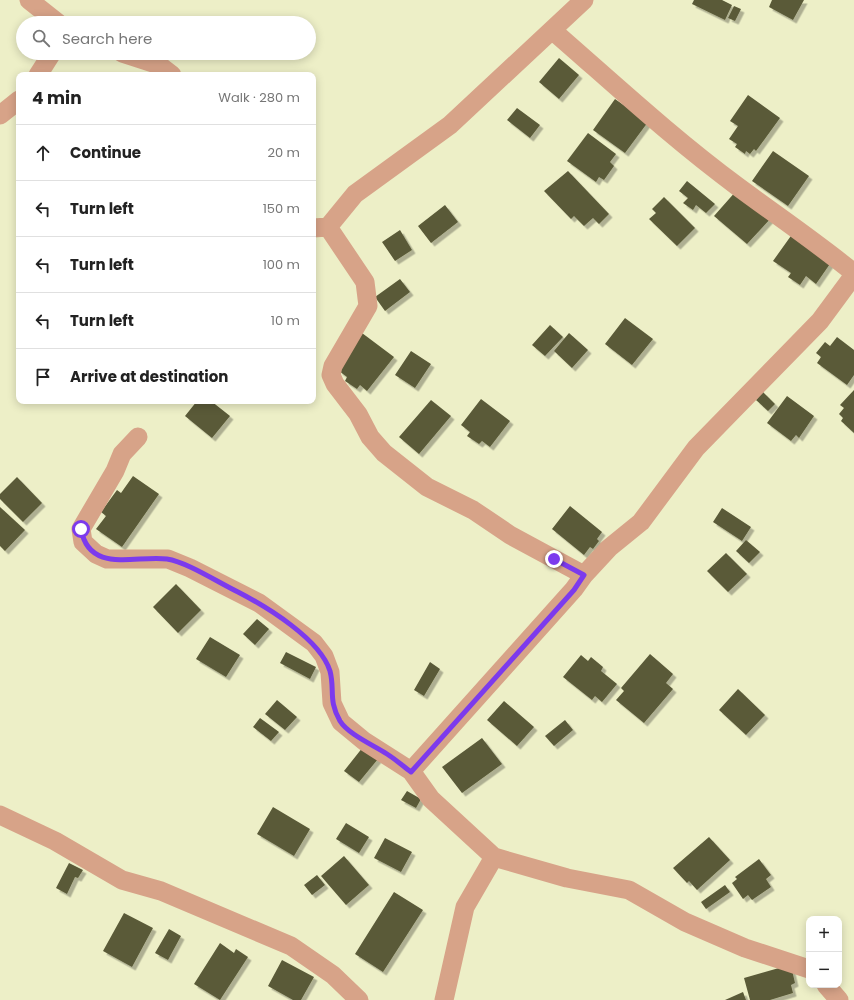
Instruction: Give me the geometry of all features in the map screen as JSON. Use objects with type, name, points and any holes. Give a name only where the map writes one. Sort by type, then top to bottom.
[{"type":"street","points":[[29,0],[49,16]]},
{"type":"street","points":[[584,0],[450,125],[355,194],[320,228],[365,282],[368,306],[333,366],[331,374],[335,384],[358,414],[370,437],[384,453],[427,487],[473,510],[510,535],[584,575]]},
{"type":"street","points":[[411,772],[574,590],[584,575],[609,548],[640,522],[696,448],[820,321],[854,274],[813,240],[737,186],[664,128],[552,30]]},
{"type":"street","points":[[40,72],[48,60]]},
{"type":"street","points":[[144,60],[159,65],[168,72]]},
{"type":"street","points":[[0,115],[16,102]]},
{"type":"street","points":[[138,437],[122,454],[115,471],[81,529],[83,542],[96,554],[107,559],[168,559],[190,568],[259,603],[314,643],[324,656],[330,672],[332,703],[341,722],[364,741],[411,772],[431,799],[494,857],[567,878],[629,890],[698,928],[745,948],[806,969]]},
{"type":"street","points":[[0,816],[55,841],[122,880],[161,891],[291,946],[333,975],[359,1000]]},
{"type":"street","points":[[444,1000],[465,907],[494,857]]},
{"type":"street","points":[[829,988],[839,1000]]},
{"type":"building","points":[[694,0],[722,0],[732,5],[725,20],[692,4]]},
{"type":"building","points":[[772,0],[804,0],[793,20],[769,7]]},
{"type":"building","points":[[734,6],[741,9],[735,21],[728,18]]},
{"type":"building","points":[[559,58],[579,75],[559,99],[539,82]]},
{"type":"building","points":[[748,95],[780,118],[756,151],[754,149],[750,154],[746,151],[745,154],[735,147],[737,144],[729,139],[738,126],[730,121]]},
{"type":"building","points":[[615,99],[648,122],[625,153],[593,130]]},
{"type":"building","points":[[517,108],[540,125],[530,138],[507,120]]},
{"type":"building","points":[[588,133],[616,154],[610,162],[614,166],[604,180],[599,177],[596,182],[567,161]]},
{"type":"building","points":[[773,151],[809,176],[788,206],[752,181]]},
{"type":"building","points":[[568,171],[609,214],[599,224],[593,218],[584,226],[574,216],[571,219],[544,191]]},
{"type":"building","points":[[687,181],[715,204],[706,213],[696,205],[693,210],[683,203],[688,198],[679,191]]},
{"type":"building","points":[[737,190],[772,217],[747,244],[714,216]]},
{"type":"building","points":[[664,197],[695,228],[677,246],[649,219],[656,213],[652,209]]},
{"type":"building","points":[[445,205],[458,222],[431,243],[418,226]]},
{"type":"building","points":[[400,230],[412,250],[395,261],[382,242]]},
{"type":"building","points":[[793,233],[832,261],[816,284],[806,276],[800,285],[788,277],[791,273],[773,261]]},
{"type":"building","points":[[400,279],[410,292],[385,311],[375,297]]},
{"type":"building","points":[[625,318],[653,339],[632,365],[605,344]]},
{"type":"building","points":[[550,325],[563,337],[545,356],[532,345]]},
{"type":"building","points":[[362,333],[394,357],[367,391],[360,385],[357,389],[345,381],[347,377],[339,371]]},
{"type":"building","points":[[569,333],[588,350],[572,368],[554,351]]},
{"type":"building","points":[[837,337],[854,350],[854,375],[847,385],[817,363],[821,357],[816,353],[825,342],[830,346]]},
{"type":"building","points":[[411,351],[431,364],[415,388],[395,375]]},
{"type":"building","points":[[854,390],[854,433],[841,421],[843,418],[839,414],[844,408],[840,405]]},
{"type":"building","points":[[763,392],[775,404],[768,411],[756,400]]},
{"type":"building","points":[[787,396],[814,416],[799,438],[796,435],[791,441],[767,423]]},
{"type":"building","points":[[481,399],[510,421],[490,447],[482,441],[479,444],[467,436],[470,432],[461,425]]},
{"type":"building","points":[[431,400],[451,416],[419,454],[399,437]]},
{"type":"building","points":[[195,404],[215,404],[230,416],[212,438],[185,416]]},
{"type":"building","points":[[133,476],[159,494],[122,547],[96,529],[106,516],[101,512],[117,490],[121,493]]},
{"type":"building","points":[[17,477],[42,503],[23,522],[0,499],[0,494]]},
{"type":"building","points":[[570,506],[602,532],[597,539],[599,541],[593,549],[590,547],[584,555],[552,529]]},
{"type":"building","points":[[0,507],[25,530],[5,551],[0,546]]},
{"type":"building","points":[[722,508],[751,527],[742,541],[713,522]]},
{"type":"building","points":[[746,540],[760,552],[749,563],[736,551]]},
{"type":"building","points":[[726,553],[747,574],[728,592],[707,571]]},
{"type":"building","points":[[176,584],[201,610],[178,633],[153,607]]},
{"type":"building","points":[[257,619],[269,629],[255,645],[243,634]]},
{"type":"building","points":[[210,637],[240,655],[226,677],[196,659]]},
{"type":"building","points":[[286,652],[316,667],[310,679],[280,663]]},
{"type":"building","points":[[650,654],[673,674],[666,683],[673,689],[644,723],[616,700],[624,691],[621,688]]},
{"type":"building","points":[[581,655],[588,661],[591,657],[603,667],[601,671],[617,684],[602,702],[595,696],[592,700],[563,677]]},
{"type":"building","points":[[430,662],[440,669],[424,696],[414,690]]},
{"type":"building","points":[[738,689],[765,715],[746,735],[719,710]]},
{"type":"building","points":[[277,700],[297,717],[285,730],[265,714]]},
{"type":"building","points":[[504,701],[534,727],[517,746],[487,720]]},
{"type":"building","points":[[260,718],[279,732],[271,741],[253,727]]},
{"type":"building","points":[[565,720],[573,730],[554,746],[545,736]]},
{"type":"building","points":[[482,738],[502,764],[462,793],[442,767]]},
{"type":"building","points":[[363,747],[378,759],[359,782],[344,771]]},
{"type":"building","points":[[407,791],[421,799],[416,808],[401,800]]},
{"type":"building","points":[[273,807],[310,829],[294,856],[257,834]]},
{"type":"building","points":[[346,823],[369,837],[359,853],[336,839]]},
{"type":"building","points":[[709,837],[730,860],[697,890],[689,881],[687,883],[673,868]]},
{"type":"building","points":[[385,838],[412,852],[401,872],[374,858]]},
{"type":"building","points":[[344,856],[369,885],[346,905],[321,876]]},
{"type":"building","points":[[759,859],[771,875],[766,879],[771,887],[752,900],[748,895],[743,899],[732,883],[737,879],[735,877]]},
{"type":"building","points":[[69,863],[83,870],[78,878],[75,877],[67,894],[56,888]]},
{"type":"building","points":[[317,875],[325,885],[312,895],[304,885]]},
{"type":"building","points":[[725,885],[730,892],[706,909],[701,902]]},
{"type":"building","points":[[394,892],[423,910],[383,972],[355,954]]},
{"type":"building","points":[[124,913],[153,928],[132,967],[103,951]]},
{"type":"building","points":[[169,929],[181,936],[168,960],[155,953]]},
{"type":"building","points":[[220,943],[234,953],[236,949],[248,957],[220,1000],[194,984]]},
{"type":"building","points":[[282,960],[314,977],[301,1000],[293,1000],[268,986]]},
{"type":"building","points":[[786,966],[792,970],[795,983],[791,985],[793,993],[770,1000],[750,1000],[744,978]]},
{"type":"building","points":[[743,992],[746,1000],[725,1000]]},
{"type":"route","points":[[81,529],[83,542],[96,554],[107,559],[168,559],[190,568],[259,603],[314,643],[324,656],[330,672],[332,703],[341,722],[364,741],[386,754],[411,772],[522,646],[574,590],[584,575],[554,559]]}]
